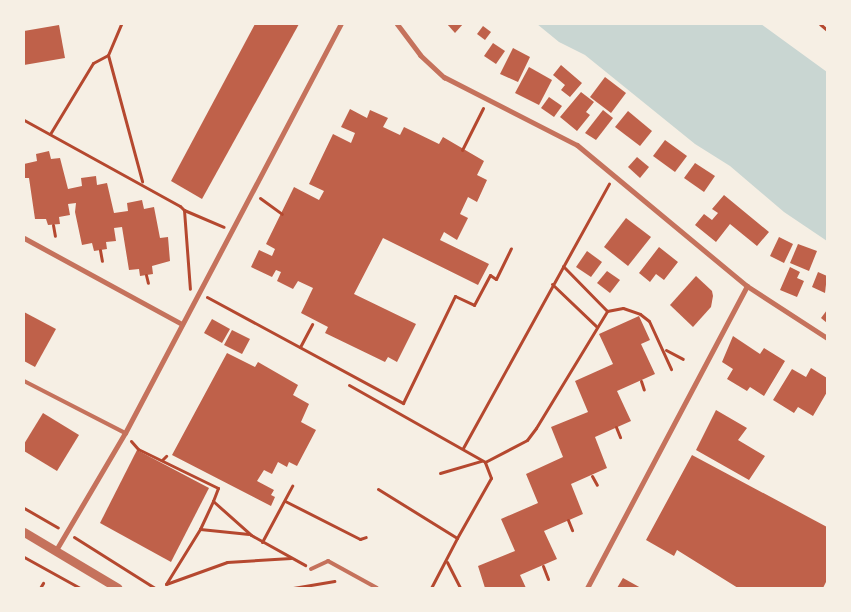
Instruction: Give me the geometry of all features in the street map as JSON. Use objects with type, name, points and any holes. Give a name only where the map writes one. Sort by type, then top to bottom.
[{"type":"street","points":[[56,550],[174,345],[194,301],[342,24]]},
{"type":"street","points":[[397,24],[420,54],[444,77],[577,145],[615,174],[747,286],[827,338]]},
{"type":"street","points":[[24,238],[182,324]]},
{"type":"street","points":[[587,588],[747,286]]},
{"type":"street","points":[[24,532],[118,588]]},
{"type":"lane","points":[[24,381],[125,432]]},
{"type":"lane","points":[[311,569],[328,561],[377,588]]},
{"type":"path","points":[[121,24],[108,55],[142,182]]},
{"type":"path","points":[[820,24],[827,30]]},
{"type":"path","points":[[49,134],[93,63],[108,55]]},
{"type":"path","points":[[462,150],[483,108]]},
{"type":"path","points":[[24,120],[142,182],[184,210],[232,230]]},
{"type":"path","points":[[463,448],[552,284],[615,174]]},
{"type":"path","points":[[256,194],[282,214]]},
{"type":"path","points":[[184,210],[189,288],[403,403],[455,296],[474,305],[490,275],[496,279],[511,248]]},
{"type":"path","points":[[53,225],[55,236]]},
{"type":"path","points":[[100,250],[102,261]]},
{"type":"path","points":[[563,266],[607,310]]},
{"type":"path","points":[[146,275],[148,284]]},
{"type":"path","points":[[552,284],[596,326]]},
{"type":"path","points":[[440,473],[484,462],[526,440],[536,428],[607,310],[623,308],[640,314],[649,321],[664,349],[671,369]]},
{"type":"path","points":[[300,347],[312,324]]},
{"type":"path","points":[[664,349],[683,359]]},
{"type":"path","points":[[640,381],[644,390]]},
{"type":"path","points":[[349,385],[484,462],[491,478],[457,538],[447,562],[431,588]]},
{"type":"path","points":[[616,427],[620,437]]},
{"type":"path","points":[[134,445],[218,488],[200,529],[166,584],[227,562],[291,558]]},
{"type":"path","points":[[162,460],[166,456]]},
{"type":"path","points":[[592,476],[597,485]]},
{"type":"path","points":[[262,542],[292,486]]},
{"type":"path","points":[[378,489],[457,538]]},
{"type":"path","points":[[285,500],[360,538],[366,537]]},
{"type":"path","points":[[212,501],[250,534],[311,569]]},
{"type":"path","points":[[24,508],[155,588]]},
{"type":"path","points":[[568,520],[572,530]]},
{"type":"path","points":[[200,529],[250,534]]},
{"type":"path","points":[[24,557],[80,588]]},
{"type":"path","points":[[447,562],[460,588]]},
{"type":"path","points":[[543,566],[548,579]]},
{"type":"path","points":[[294,588],[334,581]]},
{"type":"path","points":[[40,588],[42,583]]},
{"type":"shaded area","points":[[537,24],[761,24],[827,72],[827,241],[784,212],[730,166],[695,144],[585,55],[559,42]]},
{"type":"building","points":[[255,24],[299,24],[202,199],[171,181]]},
{"type":"building","points":[[447,24],[463,24],[455,33]]},
{"type":"building","points":[[59,25],[65,58],[24,65],[24,31]]},
{"type":"building","points":[[483,26],[491,32],[485,40],[477,34]]},
{"type":"building","points":[[493,43],[505,51],[496,64],[484,56]]},
{"type":"building","points":[[513,48],[530,57],[518,82],[500,74]]},
{"type":"building","points":[[561,65],[582,83],[570,97],[561,90],[565,85],[553,75]]},
{"type":"building","points":[[529,67],[552,80],[539,105],[515,93]]},
{"type":"building","points":[[605,77],[626,93],[611,113],[590,97]]},
{"type":"building","points":[[581,92],[594,102],[586,112],[590,115],[577,131],[560,117]]},
{"type":"building","points":[[549,97],[562,106],[554,117],[541,108]]},
{"type":"building","points":[[350,109],[367,118],[370,110],[388,118],[383,127],[400,135],[404,127],[439,144],[443,137],[484,161],[477,175],[487,180],[477,202],[468,197],[460,214],[468,218],[457,240],[444,232],[440,240],[489,264],[478,285],[383,238],[354,294],[416,324],[397,362],[388,357],[385,362],[325,333],[328,327],[301,313],[313,288],[298,281],[293,289],[277,281],[281,272],[276,270],[272,277],[251,267],[259,250],[272,256],[275,249],[266,244],[294,187],[319,200],[324,191],[309,184],[333,134],[351,143],[355,133],[341,127]]},
{"type":"building","points":[[603,110],[613,118],[596,140],[585,133]]},
{"type":"building","points":[[628,111],[652,131],[640,146],[615,127]]},
{"type":"building","points":[[665,140],[687,156],[675,172],[653,156]]},
{"type":"building","points":[[49,151],[51,159],[60,158],[68,189],[82,186],[81,178],[96,176],[97,185],[107,183],[114,213],[128,211],[127,203],[142,200],[144,209],[154,207],[160,238],[168,237],[170,261],[152,266],[153,274],[140,276],[139,269],[129,270],[122,227],[114,228],[116,241],[106,242],[107,249],[94,251],[92,243],[82,245],[75,212],[76,203],[68,204],[70,215],[59,217],[60,224],[48,225],[46,219],[35,219],[29,178],[24,178],[24,164],[37,161],[36,154]]},
{"type":"building","points":[[637,157],[649,167],[640,178],[628,167]]},
{"type":"building","points":[[695,163],[715,176],[704,192],[684,178]]},
{"type":"building","points":[[724,195],[769,232],[757,246],[730,224],[716,242],[695,225],[704,214],[712,220],[718,213],[712,209]]},
{"type":"building","points":[[626,218],[651,237],[628,266],[604,247]]},
{"type":"building","points":[[779,237],[793,244],[784,263],[770,256]]},
{"type":"building","points":[[798,244],[817,251],[809,271],[790,263]]},
{"type":"building","points":[[659,247],[678,262],[664,280],[656,274],[650,282],[639,273]]},
{"type":"building","points":[[587,251],[602,262],[591,277],[576,267]]},
{"type":"building","points":[[790,267],[800,272],[797,278],[804,281],[797,297],[780,290]]},
{"type":"building","points":[[607,271],[620,280],[610,293],[597,283]]},
{"type":"building","points":[[818,272],[827,276],[825,293],[812,287]]},
{"type":"building","points":[[696,276],[712,291],[713,296],[711,307],[693,327],[670,305]]},
{"type":"building","points":[[827,310],[827,323],[821,318]]},
{"type":"building","points":[[24,312],[56,329],[35,367],[24,361]]},
{"type":"building","points":[[639,316],[650,340],[641,344],[655,374],[617,391],[631,421],[595,437],[607,468],[571,484],[583,514],[544,531],[557,559],[520,575],[526,588],[485,588],[478,566],[515,551],[501,519],[538,503],[526,474],[563,457],[551,427],[588,412],[575,381],[613,364],[599,334]]},
{"type":"building","points":[[212,319],[230,329],[222,343],[204,333]]},
{"type":"building","points":[[232,330],[250,339],[242,354],[224,345]]},
{"type":"building","points":[[733,336],[760,354],[764,348],[785,361],[764,396],[750,387],[747,391],[727,379],[733,369],[722,362]]},
{"type":"building","points":[[227,353],[255,367],[258,362],[298,385],[293,395],[309,404],[301,422],[316,430],[297,466],[289,462],[287,467],[278,462],[272,474],[264,470],[257,481],[274,490],[271,495],[275,497],[271,506],[172,455]]},
{"type":"building","points":[[811,368],[827,378],[827,392],[813,416],[798,407],[794,413],[773,400],[792,369],[806,377]]},
{"type":"building","points":[[716,410],[747,428],[738,440],[765,456],[749,480],[696,450]]},
{"type":"building","points":[[43,413],[79,435],[57,471],[24,451],[24,444]]},
{"type":"building","points":[[137,450],[209,488],[171,562],[100,523]]},
{"type":"building","points":[[692,455],[827,527],[827,580],[823,588],[738,588],[677,550],[674,556],[646,540]]},
{"type":"building","points":[[623,578],[641,588],[617,588]]}]
